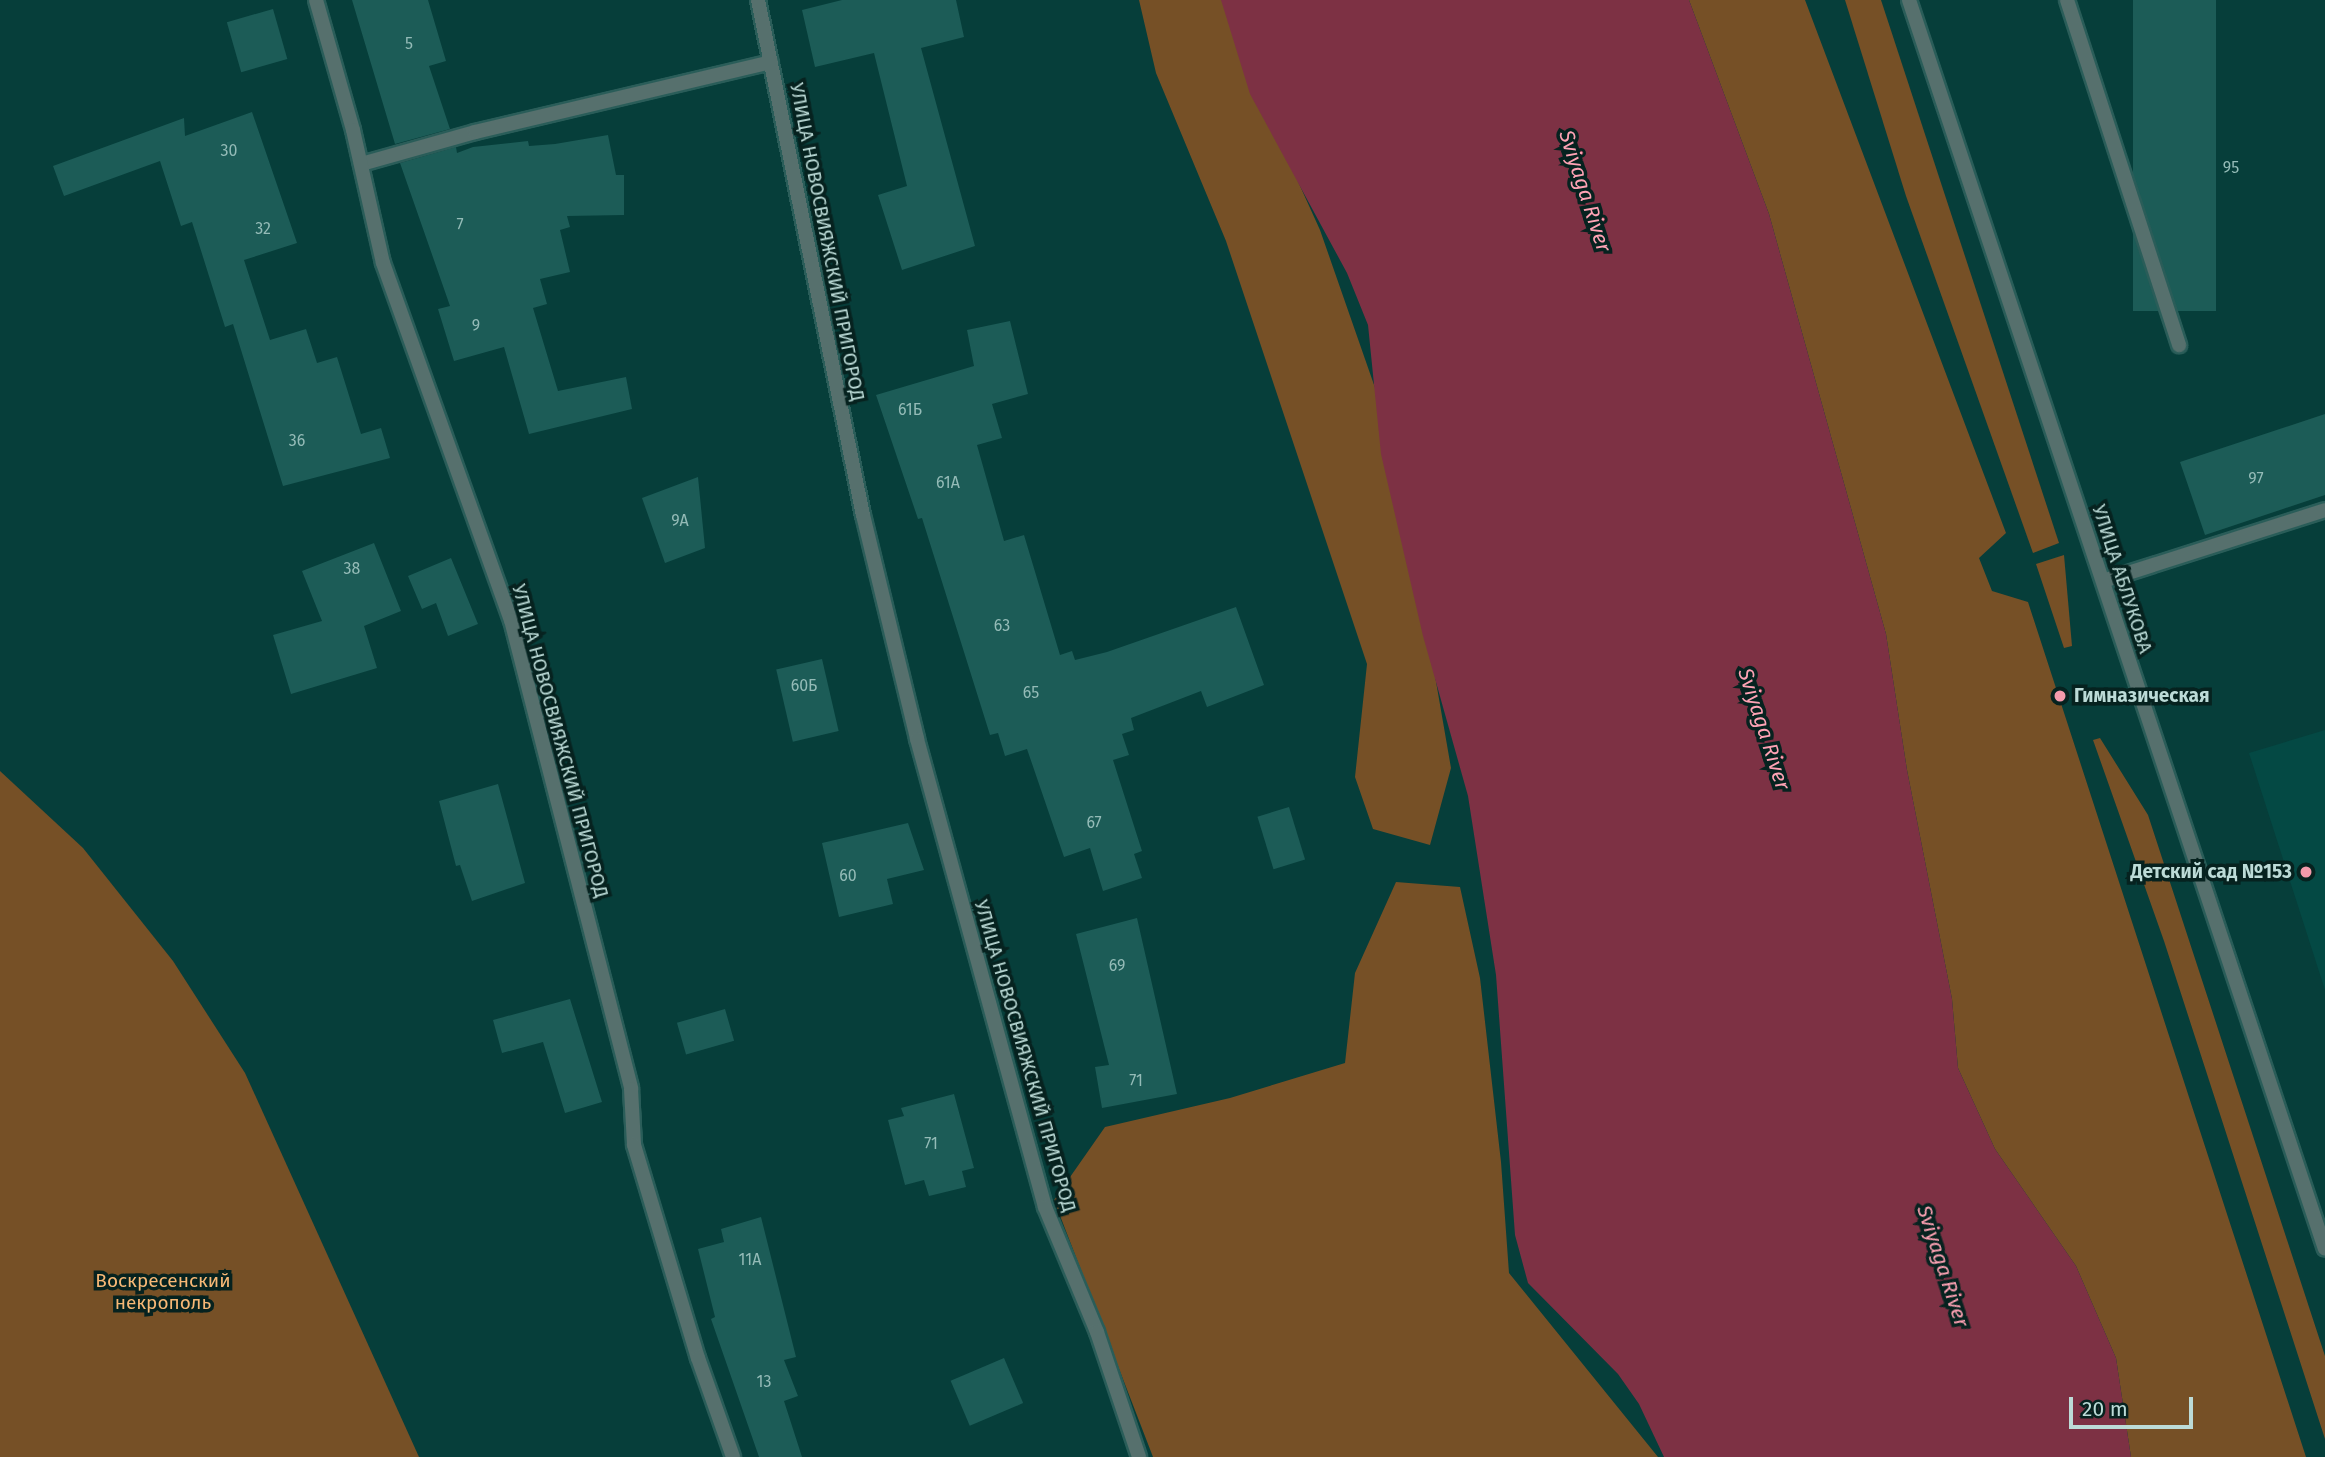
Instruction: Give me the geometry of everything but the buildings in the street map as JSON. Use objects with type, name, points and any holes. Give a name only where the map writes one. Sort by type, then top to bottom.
[{"type":"street","name":"УЛИЦА НОВОСВИЯЖСКИЙ ПРИГОРОД","points":[[316,0],[361,164],[383,263],[512,620],[631,1089],[634,1145],[698,1358],[733,1457]]},
{"type":"street","name":"УЛИЦА НОВОСВИЯЖСКИЙ ПРИГОРОД","points":[[758,0],[863,515],[917,739],[1045,1207],[1097,1332],[1139,1457]]},
{"type":"street","name":"УЛИЦА АБЛУКОВА","points":[[1909,0],[2325,1249]]},
{"type":"street","points":[[2067,0],[2179,345]]},
{"type":"street","points":[[361,164],[475,132],[771,62]]},
{"type":"street","points":[[2102,581],[2325,510]]},
{"type":"shaded area","name":"Детский сад №153","points":[[2325,730],[2325,990],[2249,753]]},
{"type":"green space","points":[[1139,0],[1231,0],[1246,67],[1320,230],[1395,445],[1451,768],[1430,845],[1373,829],[1355,777],[1367,664],[1226,241],[1156,73]]},
{"type":"green space","points":[[1689,0],[1805,0],[2006,533],[1979,558],[1992,591],[2028,602],[2306,1457],[2131,1457],[2116,1358],[2076,1266],[1995,1149],[1958,1068],[1952,999],[1907,770],[1886,634],[1769,214]]},
{"type":"green space","points":[[1845,0],[1881,0],[2059,543],[2033,553],[1906,196]]},
{"type":"green space","points":[[2064,555],[2072,646],[2064,648],[2036,564]]},
{"type":"green space","points":[[2100,738],[2148,815],[2325,1356],[2325,1439],[2164,941],[2093,740]]},
{"type":"green space","name":"Воскресенский некрополь","points":[[0,771],[83,848],[173,961],[245,1073],[419,1457],[0,1457]]},
{"type":"green space","points":[[1396,882],[1460,887],[1480,978],[1501,1162],[1509,1273],[1658,1457],[1153,1457],[1054,1200],[1105,1127],[1230,1098],[1345,1063],[1355,973]]},
{"type":"water","name":"Sviyaga River","points":[[1221,0],[1689,0],[1769,214],[1886,634],[1907,770],[1952,999],[1958,1068],[1995,1149],[2076,1266],[2116,1358],[2131,1457],[1664,1457],[1639,1404],[1618,1374],[1528,1283],[1515,1235],[1496,975],[1468,796],[1423,636],[1381,454],[1368,325],[1347,273],[1250,94]]},
{"type":"place","name":"Гимназическая","points":[[2060,696]]},
{"type":"place","name":"Детский сад №153","points":[[2306,872]]}]
